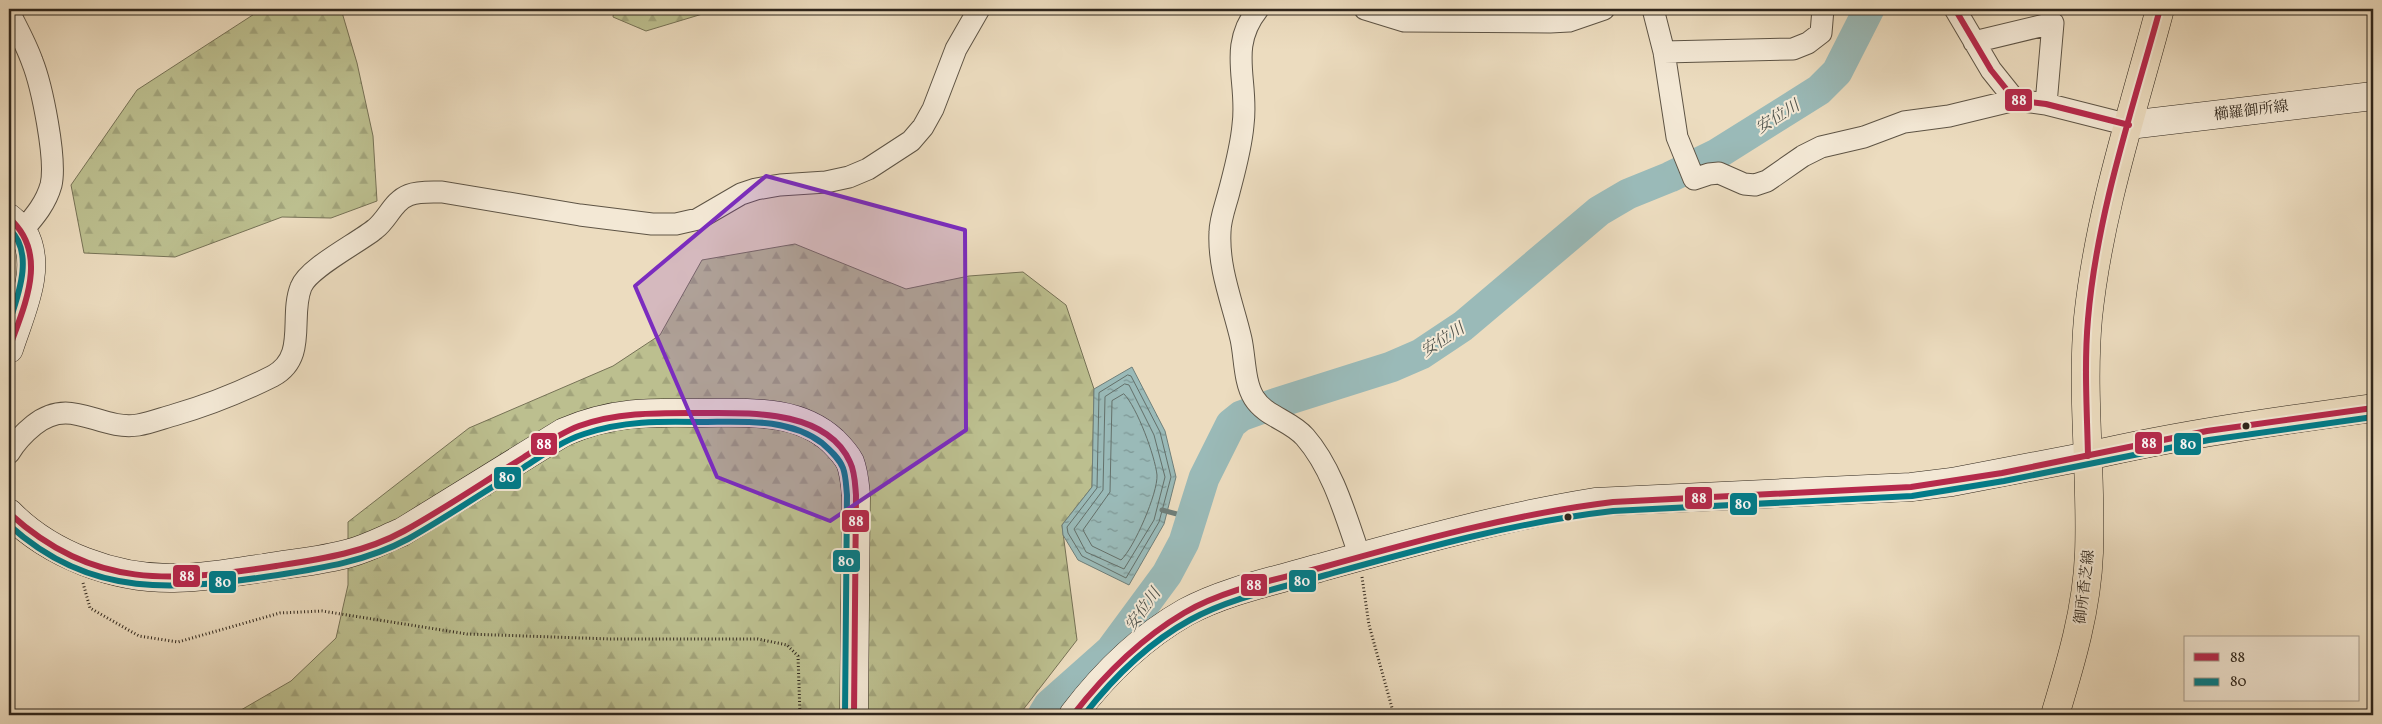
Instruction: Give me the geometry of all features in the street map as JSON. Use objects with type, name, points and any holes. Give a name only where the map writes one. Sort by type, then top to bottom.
[{"type":"main road","name":"御所香芝線","points":[[2055,715],[2077,641],[2085,601],[2089,555],[2086,379],[2088,319],[2105,208],[2160,9]]},
{"type":"main road","name":"櫛羅御所線","points":[[2129,125],[2373,96]]},
{"type":"main road","points":[[9,349],[30,280],[31,261],[16,224]]},
{"type":"main road","points":[[1072,715],[1098,682],[1154,632],[1188,612],[1233,592],[1360,557],[1549,509],[1594,502],[1911,488],[2088,456],[2154,441],[2249,425],[2373,408]]},
{"type":"main road","points":[[9,514],[47,544],[76,558],[121,571],[172,578],[200,577],[351,553],[402,532],[564,432],[587,422],[615,415],[643,412],[775,415],[795,419],[826,435],[840,448],[849,460],[854,477],[856,495],[854,715]]},
{"type":"street","points":[[9,453],[26,432],[43,418],[59,412],[78,413],[121,426],[138,425],[206,405],[275,374],[291,359],[296,342],[297,302],[301,285],[314,271],[375,229],[388,217],[397,202],[409,194],[424,191],[442,192],[580,215],[652,224],[676,224],[698,219],[741,194],[756,189],[780,185],[826,182],[849,177],[868,169],[912,141],[923,127],[933,109],[956,49],[979,9]]},
{"type":"street","points":[[1258,9],[1248,22],[1242,40],[1240,56],[1244,92],[1244,122],[1240,152],[1220,230],[1220,250],[1244,353],[1250,388],[1255,399],[1269,414],[1296,427],[1320,459],[1343,507],[1360,557]]},
{"type":"street","points":[[1365,9],[1404,21],[1550,22],[1569,20],[1604,9]]},
{"type":"street","points":[[1653,9],[1664,52],[1677,137],[1683,157],[1694,179],[1708,174],[1719,173],[1744,184],[1755,186],[1767,182],[1803,156],[1821,147],[1864,137],[1904,122],[1949,116],[2015,100],[2046,104],[2129,125]]},
{"type":"street","points":[[1664,52],[1793,49],[1808,43],[1821,33],[1823,9]]},
{"type":"street","points":[[1955,9],[1991,70],[2015,100]]},
{"type":"street","points":[[9,12],[28,49],[37,76],[52,147],[53,166],[51,184],[45,202],[16,224]]},
{"type":"street","points":[[1974,42],[2053,23],[2046,104]]},
{"type":"path","points":[[1360,557],[1369,625],[1394,715]]},
{"type":"path","points":[[76,558],[90,608],[139,636],[178,642],[280,613],[322,612],[466,634],[611,639],[758,639],[778,643],[787,645],[798,656],[800,715]]},
{"type":"highlighted area","points":[[766,176],[965,230],[966,430],[830,521],[717,477],[635,286]]},
{"type":"green space","points":[[262,9],[341,9],[357,63],[373,136],[377,201],[331,218],[282,217],[175,257],[84,253],[71,185],[137,90]]},
{"type":"green space","points":[[614,9],[719,9],[646,31],[613,17]]},
{"type":"green space","points":[[795,244],[906,289],[969,276],[1023,272],[1066,305],[1094,389],[1092,487],[1062,525],[1077,640],[1019,715],[242,715],[241,710],[291,681],[336,638],[348,585],[348,522],[469,428],[613,366],[660,335],[702,260]]},
{"type":"water","points":[[1132,367],[1165,431],[1176,477],[1164,524],[1129,585],[1078,560],[1063,535],[1062,525],[1092,487],[1094,389]]},
{"type":"waterway","name":"安位川","points":[[1043,715],[1049,705],[1111,650],[1167,574],[1184,542],[1204,478],[1231,424],[1241,416],[1391,367],[1421,354],[1463,326],[1599,211],[1628,194],[1670,177],[1717,154],[1819,90],[1837,72],[1869,9]]},
{"type":"waterway","points":[[1162,510],[1192,518]]},
{"type":"transit line","name":"88","points":[[1955,9],[1991,70],[2015,100],[2046,104],[2129,125]]},
{"type":"transit line","name":"88","points":[[2088,456],[2086,353],[2088,319],[2099,240],[2127,124],[2160,9]]},
{"type":"transit line","name":"88","points":[[9,218],[21,232],[28,248],[31,264],[26,298],[9,349]]},
{"type":"transit line","name":"80","points":[[9,229],[17,239],[23,262],[20,287],[9,323]]},
{"type":"transit line","name":"88","points":[[1073,715],[1110,672],[1138,646],[1168,623],[1200,605],[1250,586],[1465,529],[1576,507],[1613,502],[1911,487],[2002,473],[2207,431],[2373,408]]},
{"type":"transit line","name":"88","points":[[9,513],[41,538],[72,556],[103,568],[135,574],[168,577],[238,571],[326,558],[358,550],[389,539],[434,514],[556,437],[571,429],[594,421],[639,414],[741,413],[784,418],[805,423],[823,432],[839,445],[853,470],[856,495],[854,715]]},
{"type":"transit line","name":"80","points":[[1084,715],[1119,675],[1146,650],[1175,629],[1206,612],[1257,594],[1468,537],[1540,522],[1613,511],[1912,496],[2004,481],[2209,440],[2373,417]]},
{"type":"transit line","name":"80","points":[[9,525],[40,549],[72,567],[104,578],[136,584],[170,586],[241,580],[328,566],[361,558],[392,547],[437,522],[560,444],[598,430],[627,424],[656,422],[747,422],[779,425],[794,429],[822,443],[839,461],[845,474],[847,495],[845,715]]}]
